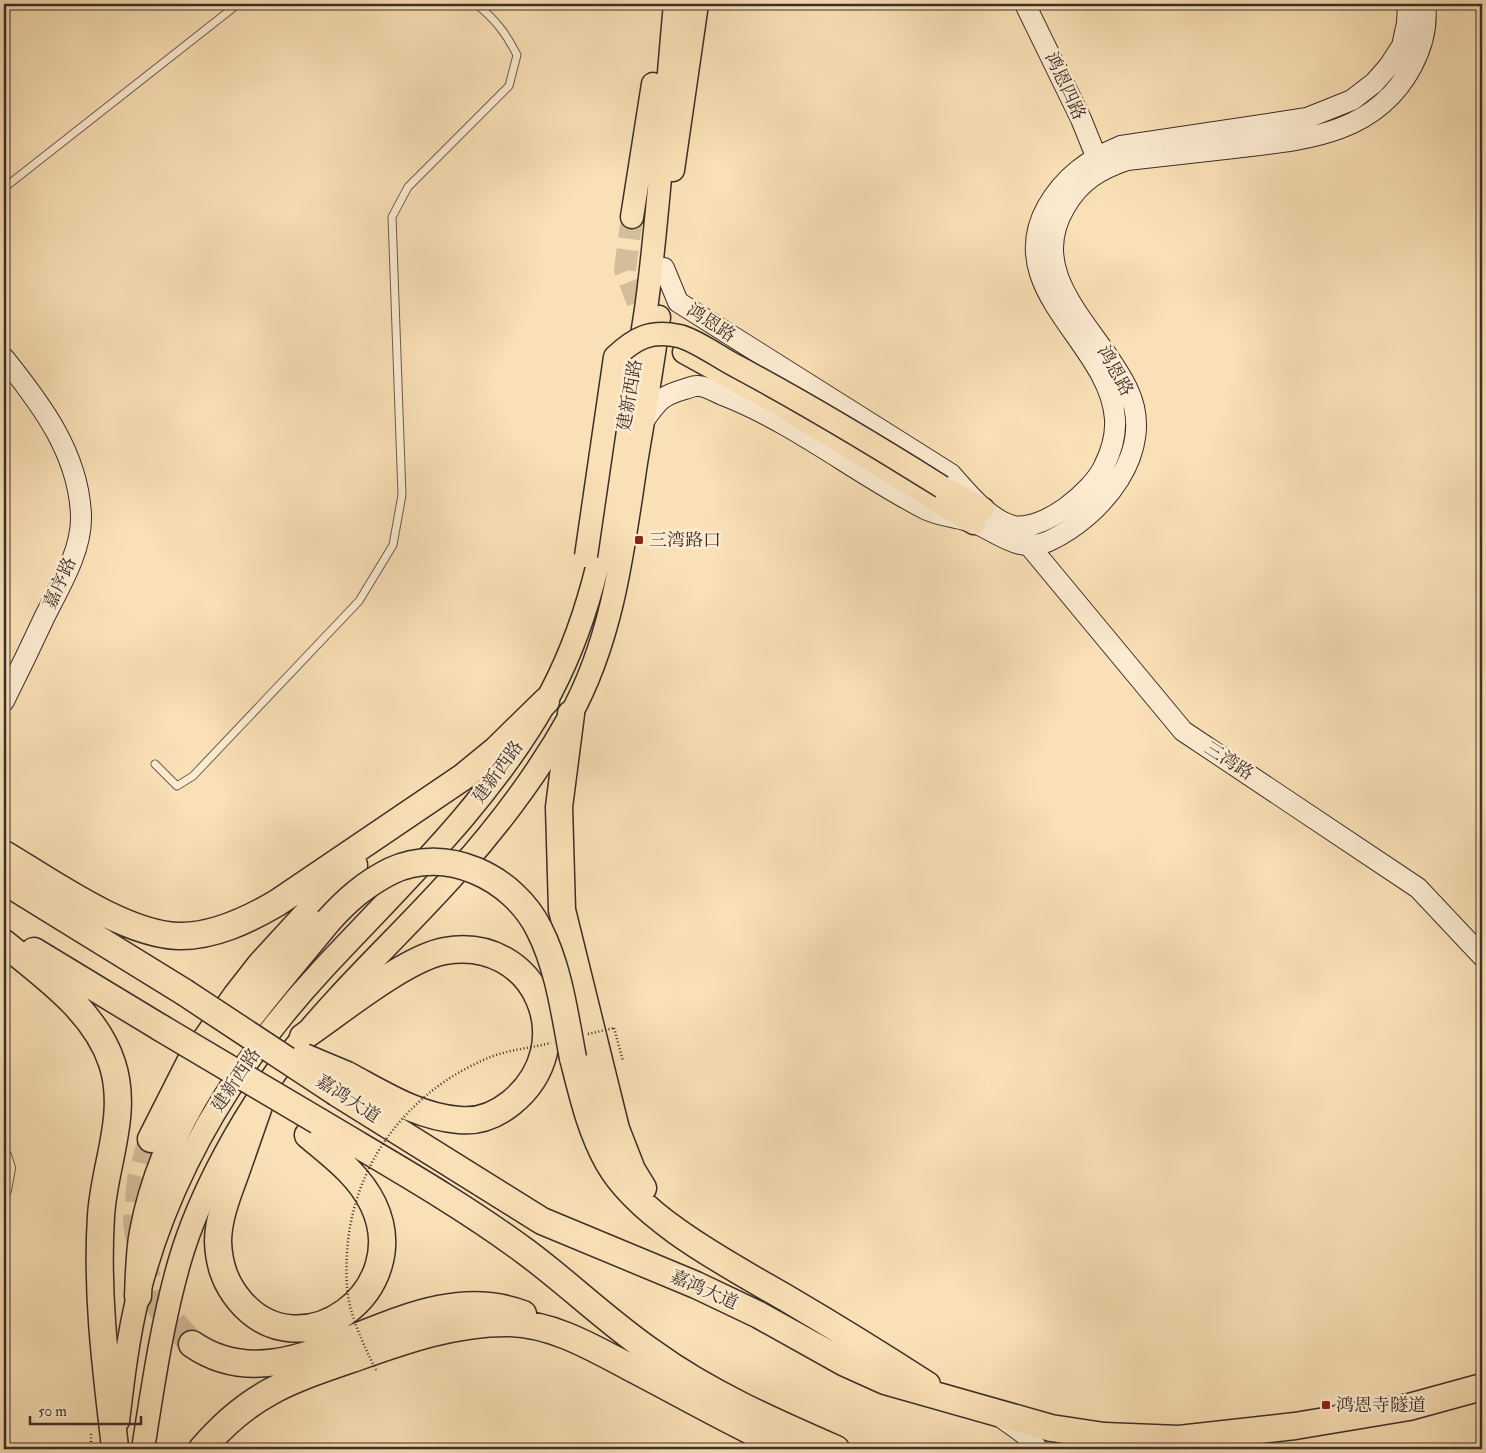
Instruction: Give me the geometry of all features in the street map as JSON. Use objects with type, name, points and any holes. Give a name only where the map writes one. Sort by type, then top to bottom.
[{"type":"highway","points":[[151,1139],[190,1062],[261,964],[339,879],[496,750],[546,701]]},
{"type":"highway","points":[[571,714],[559,807],[562,910],[616,1129],[632,1170],[663,1220]]},
{"type":"highway","points":[[4,854],[87,903],[134,925],[156,933],[178,936],[204,934],[252,918],[277,903],[463,776]]},
{"type":"highway","points":[[138,1296],[142,1233],[158,1173],[172,1137],[205,1077],[226,1046],[328,921],[351,896],[369,883],[393,870],[414,864],[455,864],[475,869],[493,878],[526,908],[540,929],[561,991],[565,1050],[590,1123],[608,1163],[628,1189],[694,1244],[866,1346],[951,1401]]},
{"type":"highway","name":"嘉鸿大道","points":[[4,882],[246,1032],[342,1084],[542,1221],[696,1285],[758,1315],[845,1363],[885,1381],[1051,1428],[1104,1436],[1179,1439],[1295,1426],[1371,1414],[1409,1407],[1482,1387]]},
{"type":"highway","name":"嘉鸿大道","points":[[4,932],[161,1028],[313,1128],[489,1226],[533,1258],[626,1334],[681,1372],[766,1417],[836,1449]]},
{"type":"highway","points":[[4,944],[58,987],[92,1025],[112,1062],[118,1086],[119,1110],[101,1215],[100,1262],[107,1448]]},
{"type":"highway","points":[[303,1037],[400,970],[443,952],[462,949],[481,951],[510,964],[531,986],[544,1013],[547,1040],[541,1066],[532,1083],[519,1097],[505,1108],[490,1116],[473,1120],[459,1120],[423,1113],[342,1084]]},
{"type":"highway","points":[[266,1086],[225,1205],[218,1240],[219,1254],[226,1281],[243,1305],[264,1320],[291,1328],[319,1325],[344,1313],[367,1291],[375,1279],[382,1253],[379,1220],[364,1190],[313,1128]]},
{"type":"highway","points":[[192,1344],[222,1361],[248,1364],[276,1362],[314,1354],[424,1311],[465,1304],[499,1306],[516,1311],[572,1337],[788,1449]]},
{"type":"highway","points":[[202,1449],[227,1421],[258,1397],[303,1376],[407,1339],[474,1325],[511,1323],[526,1324],[572,1337]]},
{"type":"main road","points":[[632,217],[657,64],[674,4]]},
{"type":"main road","name":"建新西路","points":[[107,1448],[138,1296],[154,1242],[194,1147],[216,1109],[241,1071],[304,990],[471,810],[522,740],[546,701],[569,651],[595,581],[603,548],[648,297],[674,4]]},
{"type":"main road","name":"建新西路","points":[[143,1449],[160,1350],[181,1257],[220,1164],[266,1086],[303,1037],[342,992],[457,873],[485,840],[538,769],[571,714],[603,639],[619,576],[642,422],[652,370],[664,268],[670,195],[697,4]]},
{"type":"main road","name":"鸿恩四路","points":[[1025,4],[1081,118],[1100,162]]},
{"type":"main road","name":"鸿恩路","points":[[664,268],[678,302],[950,474],[978,516],[1014,543],[1030,546],[1047,542],[1084,520],[1102,503],[1121,476],[1134,441],[1136,416],[1130,392],[1115,365],[1071,303],[1060,282],[1053,261],[1057,221],[1068,201],[1100,162],[1121,146],[1307,118],[1352,100],[1374,83],[1389,66],[1402,46],[1407,23],[1408,4]]},
{"type":"main road","name":"鸿恩路","points":[[642,422],[664,396],[698,386],[752,407],[928,510],[978,516],[1013,526],[1032,525],[1049,518],[1069,505],[1090,486],[1104,468],[1113,443],[1115,420],[1111,396],[1101,374],[1045,289],[1037,264],[1038,239],[1043,215],[1057,190],[1076,170],[1100,162],[1308,139],[1352,123],[1372,111],[1391,95],[1407,75],[1419,53],[1425,31],[1425,4]]},
{"type":"main road","points":[[569,651],[586,556],[615,357],[632,341],[654,334],[681,336],[838,422],[942,487],[978,516]]},
{"type":"main road","points":[[684,352],[978,516]]},
{"type":"main road","name":"嘉序路","points":[[4,358],[36,398],[59,436],[76,477],[81,517],[73,558],[4,701]]},
{"type":"main road","name":"三湾路","points":[[1013,526],[1183,731],[1418,888],[1482,956]]},
{"type":"main road","points":[[995,1413],[1023,1433],[1038,1449]]},
{"type":"main road","points":[[1147,1449],[1179,1439]]},
{"type":"street","points":[[4,1156],[8,1168],[4,1190]]},
{"type":"lane","points":[[4,188],[238,4]]},
{"type":"lane","points":[[155,764],[177,786],[193,776],[359,601],[393,545],[402,495],[392,217],[408,187],[509,86],[517,55],[506,32],[496,20],[476,4]]},
{"type":"path","points":[[586,1035],[614,1028],[623,1061]]},
{"type":"path","points":[[376,1370],[360,1338],[351,1309],[346,1273],[348,1239],[353,1206],[364,1176],[381,1146],[413,1107],[432,1089],[490,1058],[565,1050]]},
{"type":"path","points":[[92,1430],[107,1448]]},
{"type":"tunnel","points":[[632,217],[625,270],[640,308],[655,322]]},
{"type":"tunnel","points":[[151,1139],[140,1179],[136,1223],[142,1259],[155,1301],[192,1344]]},
{"type":"place","name":"三湾路口","points":[[639,540]]},
{"type":"place","name":"鸿恩寺隧道","points":[[1326,1405]]}]
